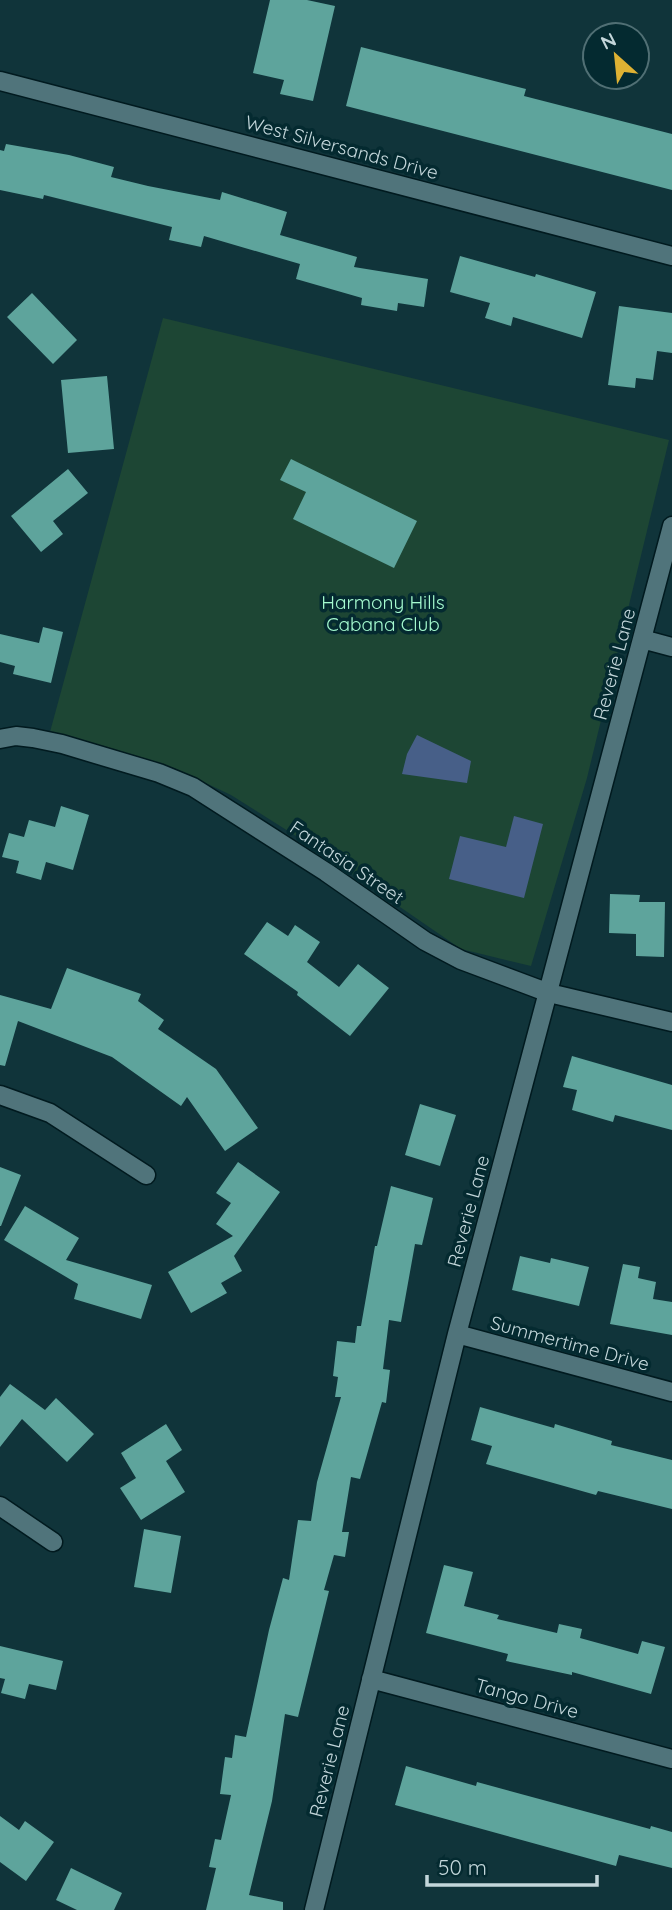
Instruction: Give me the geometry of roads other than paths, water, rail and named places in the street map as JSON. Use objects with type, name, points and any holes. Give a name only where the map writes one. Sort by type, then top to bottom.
[{"type":"street","name":"West Silversands Drive","points":[[0,81],[672,256]]},
{"type":"street","name":"Reverie Lane","points":[[314,1910],[457,1334],[550,993],[672,526]]},
{"type":"street","points":[[642,639],[672,647]]},
{"type":"street","name":"Fantasia Street","points":[[0,739],[16,736],[62,744],[159,773],[193,787],[326,872],[425,941],[461,961],[550,993],[672,1022]]},
{"type":"street","points":[[0,1095],[50,1113],[146,1175]]},
{"type":"street","name":"Summertime Drive","points":[[457,1334],[672,1392]]},
{"type":"street","points":[[0,1506],[53,1542]]},
{"type":"street","name":"Tango Drive","points":[[371,1679],[672,1759]]},
{"type":"water","points":[[417,735],[471,761],[467,783],[402,774],[407,754]]},
{"type":"water","points":[[514,816],[543,824],[524,898],[449,879],[460,836],[506,847]]},
{"type":"park label","name":"Harmony Hills Cabana Club","points":[[383,613]]}]
